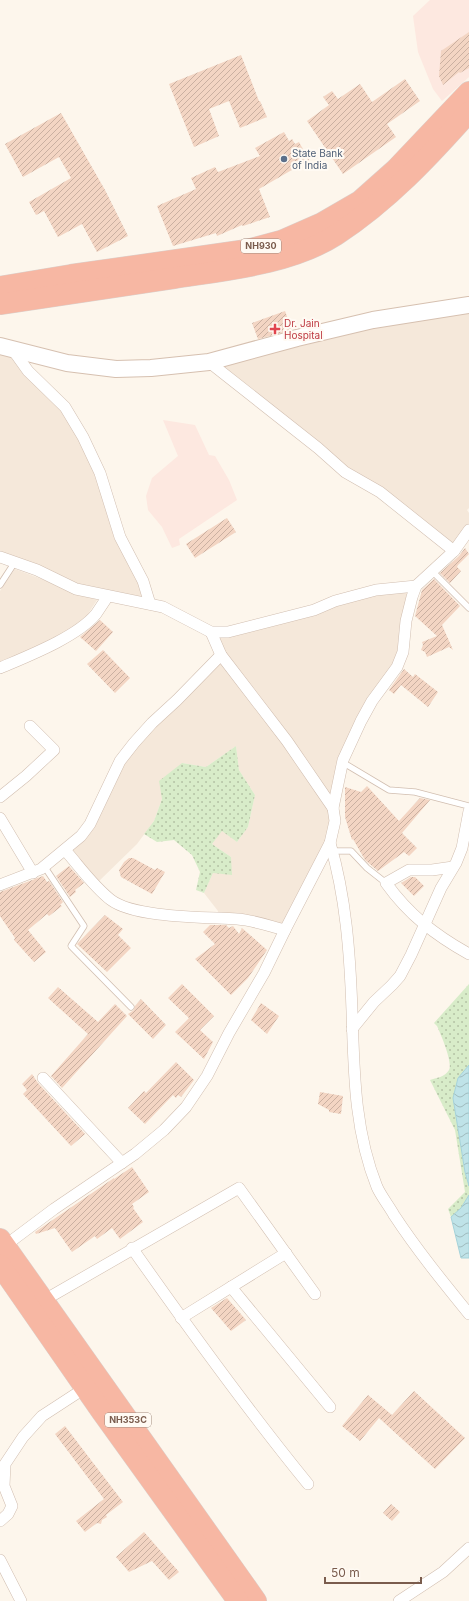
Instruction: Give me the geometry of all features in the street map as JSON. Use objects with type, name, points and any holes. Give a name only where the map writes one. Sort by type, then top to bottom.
[{"type":"highway","name":"NH930","points":[[0,287],[71,275],[247,250],[281,241],[322,223],[360,201],[396,169],[469,92]]},
{"type":"highway","name":"NH930","points":[[0,304],[248,267],[297,254],[335,236],[380,202],[424,163],[469,112]]},
{"type":"highway","name":"NH353C","points":[[1,1250],[37,1305],[85,1388],[238,1601]]},
{"type":"highway","name":"NH353C","points":[[37,1305],[256,1601]]},
{"type":"street","points":[[6,348],[67,363],[116,369],[151,368],[209,362],[297,338],[374,320],[469,305]]},
{"type":"street","points":[[6,348],[65,408],[83,437],[100,473],[120,537],[143,581],[150,604]]},
{"type":"street","points":[[209,362],[318,448],[345,472],[380,492],[454,551]]},
{"type":"street","points":[[1,1250],[54,1209],[122,1163],[164,1130],[186,1107],[207,1076],[229,1032],[264,973],[285,930],[331,847],[335,821],[333,808],[342,762],[372,701],[397,667],[403,652],[406,621],[416,586],[454,551],[469,530]]},
{"type":"street","points":[[0,557],[38,570],[76,589],[163,607],[211,632],[228,632],[314,610],[336,601],[376,590],[416,586]]},
{"type":"street","points":[[0,668],[60,640],[84,625],[95,614],[108,596]]},
{"type":"street","points":[[211,632],[221,654],[287,740],[333,808]]},
{"type":"street","points":[[0,885],[33,873],[66,850],[80,836],[90,824],[120,761],[152,723],[177,700],[221,654]]},
{"type":"street","points":[[0,797],[26,776],[54,750],[30,726]]},
{"type":"street","points":[[352,1029],[374,1002],[392,986],[400,976],[441,888],[462,848],[469,810]]},
{"type":"street","points":[[0,818],[33,873]]},
{"type":"street","points":[[331,847],[338,870],[347,931],[352,1056],[358,1120],[366,1156],[378,1189],[432,1269],[469,1314]]},
{"type":"street","points":[[66,850],[95,885],[112,901],[132,910],[204,918],[238,919],[285,930]]},
{"type":"street","points":[[453,867],[432,870],[409,870],[386,883],[398,900],[424,925],[469,954]]},
{"type":"street","points":[[43,1078],[122,1163]]},
{"type":"street","points":[[37,1305],[132,1248],[239,1188],[315,1294]]},
{"type":"street","points":[[132,1248],[256,1421],[308,1484]]},
{"type":"street","points":[[181,1318],[286,1253]]},
{"type":"street","points":[[231,1287],[330,1407]]},
{"type":"street","points":[[0,1521],[8,1514],[12,1506],[4,1486],[4,1464],[23,1437],[42,1416],[85,1388]]},
{"type":"street","points":[[399,1601],[443,1572],[469,1548]]},
{"type":"street","points":[[0,1560],[21,1601]]},
{"type":"lane","points":[[0,585],[15,562]]},
{"type":"lane","points":[[432,570],[469,608]]},
{"type":"lane","points":[[342,762],[389,790],[415,792],[469,806]]},
{"type":"lane","points":[[331,847],[350,851],[366,868],[386,883]]},
{"type":"lane","points":[[44,866],[84,926],[71,946],[131,1007]]},
{"type":"shaded area","points":[[430,0],[469,0],[469,77],[442,101],[433,89],[418,52],[413,16]]},
{"type":"shaded area","points":[[469,310],[469,508],[467,510],[469,513],[469,526],[450,546],[224,371],[221,365],[296,344],[298,347],[309,344],[309,341],[321,337]]},
{"type":"shaded area","points":[[0,346],[13,350],[83,437],[150,604],[76,589],[0,557]]},
{"type":"shaded area","points":[[163,420],[195,425],[209,455],[215,456],[229,480],[237,500],[179,539],[180,545],[172,548],[162,527],[148,510],[146,496],[152,478],[178,456]]},
{"type":"shaded area","points":[[15,569],[97,600],[84,620],[57,639],[0,665],[0,591]]},
{"type":"shaded area","points":[[416,586],[403,652],[351,740],[335,821],[285,930],[217,918],[218,911],[204,893],[213,873],[231,857],[212,844],[222,830],[237,842],[248,827],[255,795],[239,770],[236,746],[206,767],[182,763],[162,799],[154,821],[137,844],[95,885],[66,850],[81,836],[120,761],[222,656],[211,632]]},
{"type":"green space","points":[[236,746],[239,770],[255,795],[248,827],[237,842],[222,831],[212,844],[231,857],[232,875],[213,873],[204,893],[196,890],[200,872],[192,855],[174,840],[157,842],[144,834],[154,821],[162,799],[159,781],[182,763],[206,767]]},
{"type":"green space","points":[[469,984],[469,1065],[458,1078],[453,1098],[465,1172],[469,1186],[469,1195],[461,1208],[451,1217],[448,1209],[465,1192],[455,1130],[430,1080],[445,1074],[449,1070],[450,1066],[444,1042],[437,1026],[434,1023]]},
{"type":"water","points":[[469,1065],[469,1186],[465,1172],[453,1098],[458,1078]]},
{"type":"water","points":[[469,1195],[469,1258],[461,1258],[451,1217],[461,1208]]},
{"type":"building","points":[[469,32],[469,68],[460,73],[459,72],[443,85],[439,76],[441,51]]},
{"type":"building","points":[[241,55],[267,117],[240,128],[229,101],[209,109],[219,136],[194,147],[169,84]]},
{"type":"building","points":[[405,79],[420,101],[387,124],[396,137],[343,174],[307,121],[329,105],[323,97],[332,91],[338,99],[360,84],[372,102]]},
{"type":"building","points":[[61,113],[105,190],[128,236],[97,252],[82,224],[58,237],[44,211],[36,215],[29,202],[71,178],[59,157],[23,177],[5,144]]},
{"type":"building","points":[[284,132],[289,141],[292,139],[295,144],[299,142],[309,160],[259,189],[270,217],[243,226],[242,225],[217,236],[216,233],[173,246],[157,206],[196,189],[191,178],[215,167],[218,172],[260,156],[255,148]]},
{"type":"building","points":[[285,311],[292,330],[258,339],[252,323]]},
{"type":"building","points":[[227,518],[236,532],[195,558],[186,544]]},
{"type":"building","points":[[465,548],[469,554],[458,565],[457,567],[461,571],[450,583],[440,573],[459,556]]},
{"type":"building","points":[[434,579],[460,606],[442,625],[453,650],[449,647],[427,657],[425,652],[421,650],[423,645],[422,642],[437,636],[415,616],[422,590]]},
{"type":"building","points":[[100,620],[113,632],[96,651],[80,637]]},
{"type":"building","points":[[103,650],[130,678],[115,693],[87,664]]},
{"type":"building","points":[[404,669],[413,677],[415,674],[438,692],[428,707],[401,685],[394,694],[389,690]]},
{"type":"building","points":[[367,786],[399,821],[420,798],[430,800],[402,833],[417,848],[409,856],[404,852],[378,871],[365,860],[353,839],[352,840],[345,817],[345,787],[361,792]]},
{"type":"building","points":[[129,858],[133,858],[155,870],[157,868],[165,872],[152,894],[121,877],[119,870],[124,862]]},
{"type":"building","points":[[69,866],[84,883],[75,890],[76,892],[70,897],[56,876]]},
{"type":"building","points":[[43,876],[47,882],[49,881],[63,902],[60,905],[62,906],[49,916],[47,914],[28,930],[46,952],[34,962],[14,940],[15,938],[0,916],[0,892]]},
{"type":"building","points":[[411,877],[415,877],[424,886],[414,896],[401,883]]},
{"type":"building","points":[[105,915],[123,929],[118,935],[131,948],[107,972],[77,944]]},
{"type":"building","points":[[210,925],[226,925],[229,928],[233,926],[239,934],[242,928],[267,950],[248,978],[231,995],[195,959],[215,944],[203,932]]},
{"type":"building","points":[[182,984],[214,1016],[200,1030],[213,1042],[204,1059],[175,1032],[189,1018],[168,998]]},
{"type":"building","points":[[58,987],[98,1022],[115,1004],[127,1016],[62,1088],[51,1076],[88,1034],[48,998]]},
{"type":"building","points":[[141,999],[166,1025],[153,1039],[128,1014],[134,1010],[135,1006]]},
{"type":"building","points":[[261,1003],[279,1016],[267,1034],[251,1020]]},
{"type":"building","points":[[176,1062],[194,1080],[181,1097],[178,1095],[176,1098],[173,1095],[145,1124],[128,1108],[144,1091],[146,1093]]},
{"type":"building","points":[[32,1074],[38,1083],[85,1134],[71,1146],[23,1094],[27,1090],[22,1084]]},
{"type":"building","points":[[320,1092],[343,1096],[341,1114],[329,1112],[329,1110],[318,1104]]},
{"type":"building","points":[[132,1167],[149,1192],[132,1204],[134,1207],[133,1208],[143,1222],[120,1239],[112,1228],[97,1239],[95,1236],[72,1252],[55,1228],[36,1234],[35,1232]]},
{"type":"building","points":[[227,1298],[246,1320],[231,1331],[211,1308]]},
{"type":"building","points":[[414,1391],[465,1438],[435,1469],[379,1418],[360,1441],[342,1426],[368,1395],[392,1415]]},
{"type":"building","points":[[65,1426],[123,1502],[106,1515],[107,1517],[102,1520],[101,1524],[97,1523],[85,1532],[76,1521],[104,1499],[55,1434]]},
{"type":"building","points":[[391,1504],[400,1512],[392,1521],[383,1513]]},
{"type":"building","points":[[144,1532],[179,1572],[169,1580],[152,1561],[129,1572],[116,1557]]},
{"type":"place","name":"State Bank of India","points":[[284,159]]},
{"type":"place","name":"Dr. Jain Hospital","points":[[275,329]]}]
